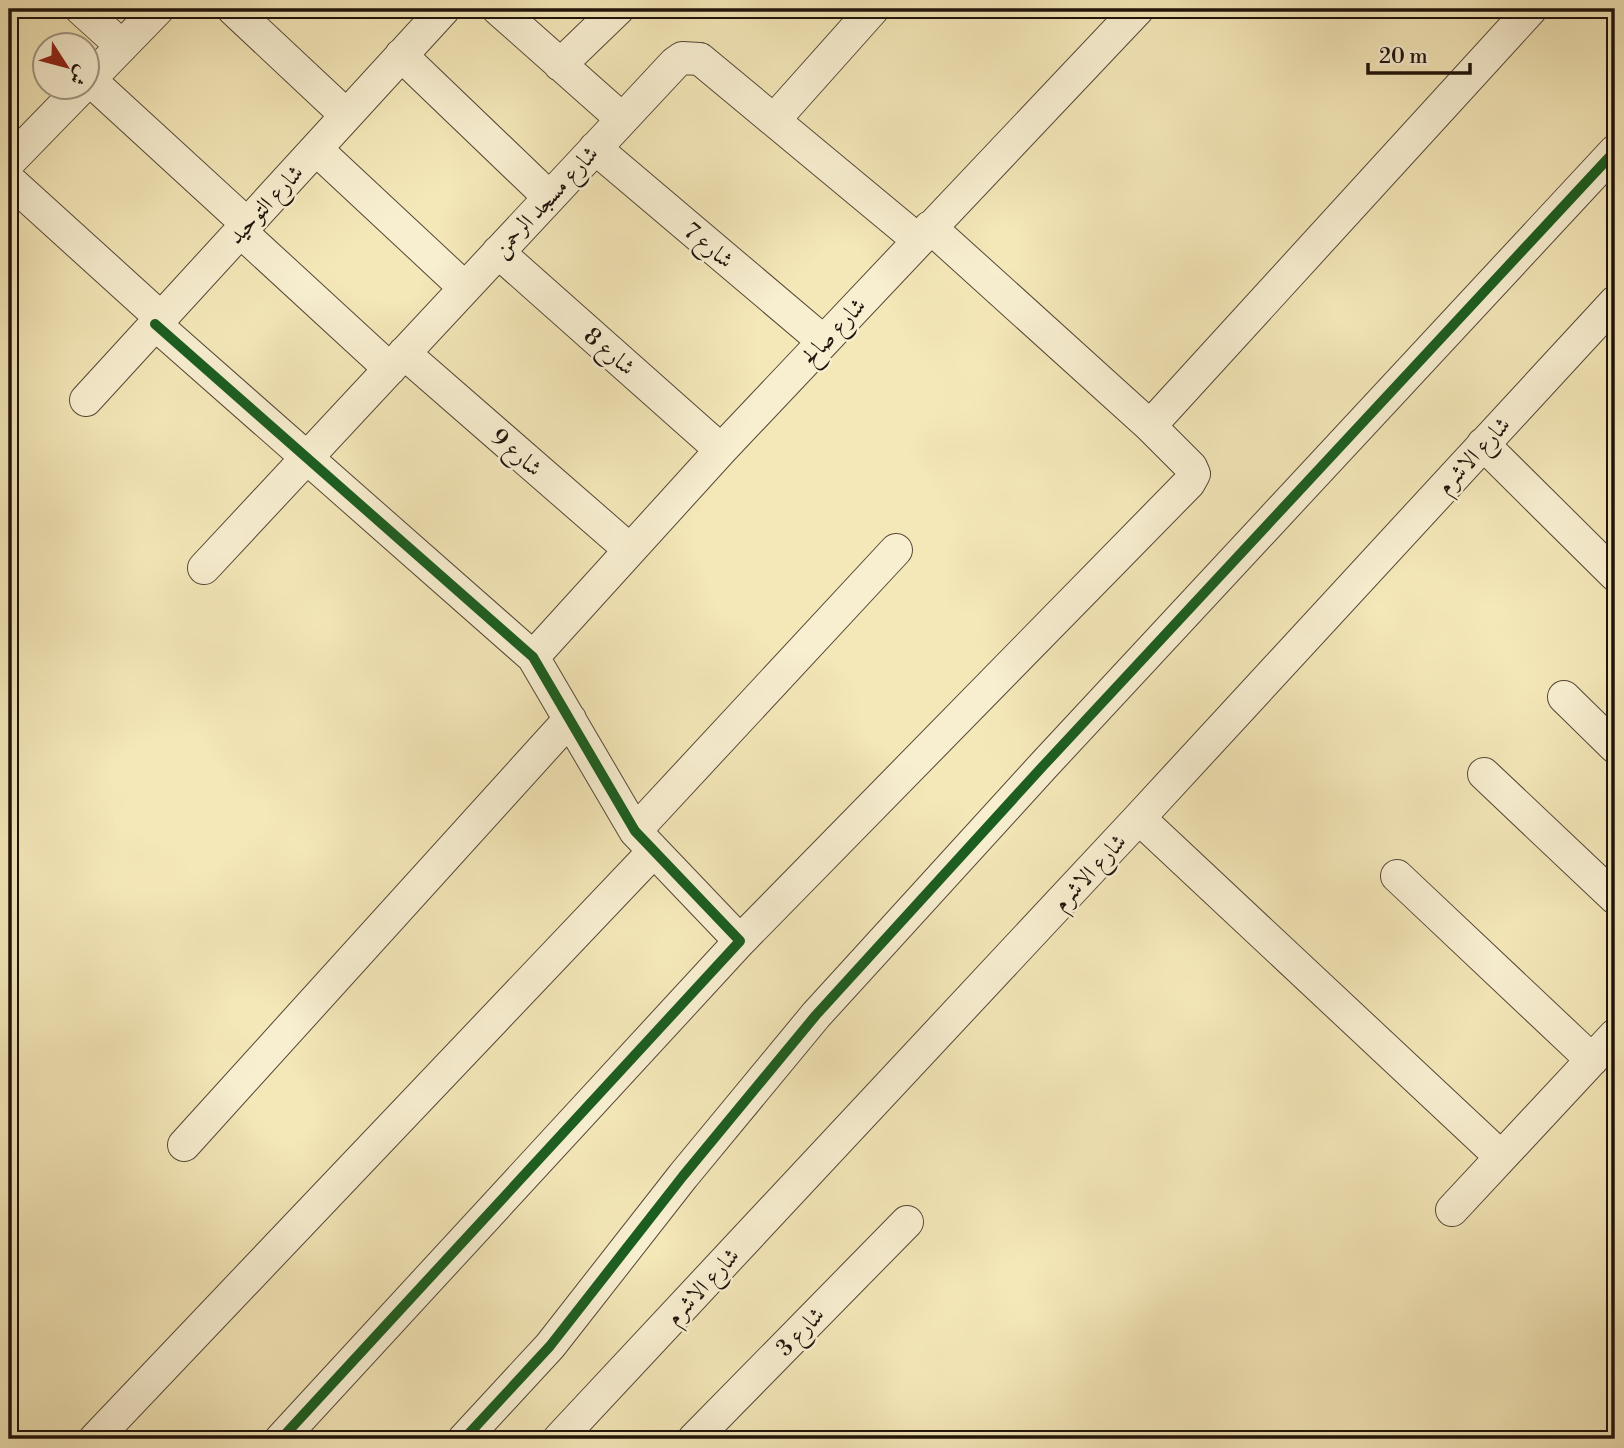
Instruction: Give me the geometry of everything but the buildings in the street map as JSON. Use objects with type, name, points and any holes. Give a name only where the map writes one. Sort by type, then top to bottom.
[{"type":"street","points":[[81,9],[122,46]]},
{"type":"street","points":[[102,67],[158,9]]},
{"type":"street","points":[[233,9],[346,115]]},
{"type":"street","name":"شارع التوحيد","points":[[86,400],[444,9]]},
{"type":"street","points":[[498,9],[621,120]]},
{"type":"street","points":[[560,65],[618,9]]},
{"type":"street","points":[[774,120],[873,9]]},
{"type":"street","name":"شارع صالح","points":[[533,657],[721,450],[1138,9]]},
{"type":"street","points":[[1150,426],[1531,9]]},
{"type":"street","points":[[401,55],[549,197]]},
{"type":"street","name":"شارع مسجد الرحمن","points":[[204,568],[675,63],[682,58],[700,59],[774,120],[924,234],[1150,426],[1191,467],[1194,474],[1189,483],[740,940]]},
{"type":"street","name":"شارع 9","points":[[102,98],[243,228],[397,361],[630,550]]},
{"type":"street","points":[[9,162],[67,102]]},
{"type":"street","name":"شارع 7","points":[[595,148],[823,341]]},
{"type":"street","points":[[316,149],[465,288]]},
{"type":"street","points":[[464,1439],[550,1346],[691,1167],[816,1015],[1062,744],[1615,151]]},
{"type":"street","points":[[9,180],[307,458],[533,657],[645,841],[740,940],[281,1439]]},
{"type":"street","name":"شارع 8","points":[[498,253],[721,450]]},
{"type":"street","name":"شارع الاشرم","points":[[559,1439],[1139,818],[1615,302]]},
{"type":"street","points":[[1483,444],[1615,575]]},
{"type":"street","points":[[95,1439],[645,841],[896,550]]},
{"type":"street","points":[[1564,697],[1615,747]]},
{"type":"street","points":[[184,1144],[570,719]]},
{"type":"street","points":[[1484,774],[1615,898]]},
{"type":"street","points":[[1139,818],[1501,1157]]},
{"type":"street","points":[[1397,876],[1591,1060]]},
{"type":"street","points":[[1452,1210],[1615,1035]]},
{"type":"street","name":"شارع 3","points":[[694,1439],[907,1222]]},
{"type":"cycle path","points":[[464,1439],[550,1346],[683,1176],[816,1015],[1044,765],[1615,151]]},
{"type":"cycle path","points":[[155,324],[533,657],[635,831],[740,941],[281,1439]]}]
